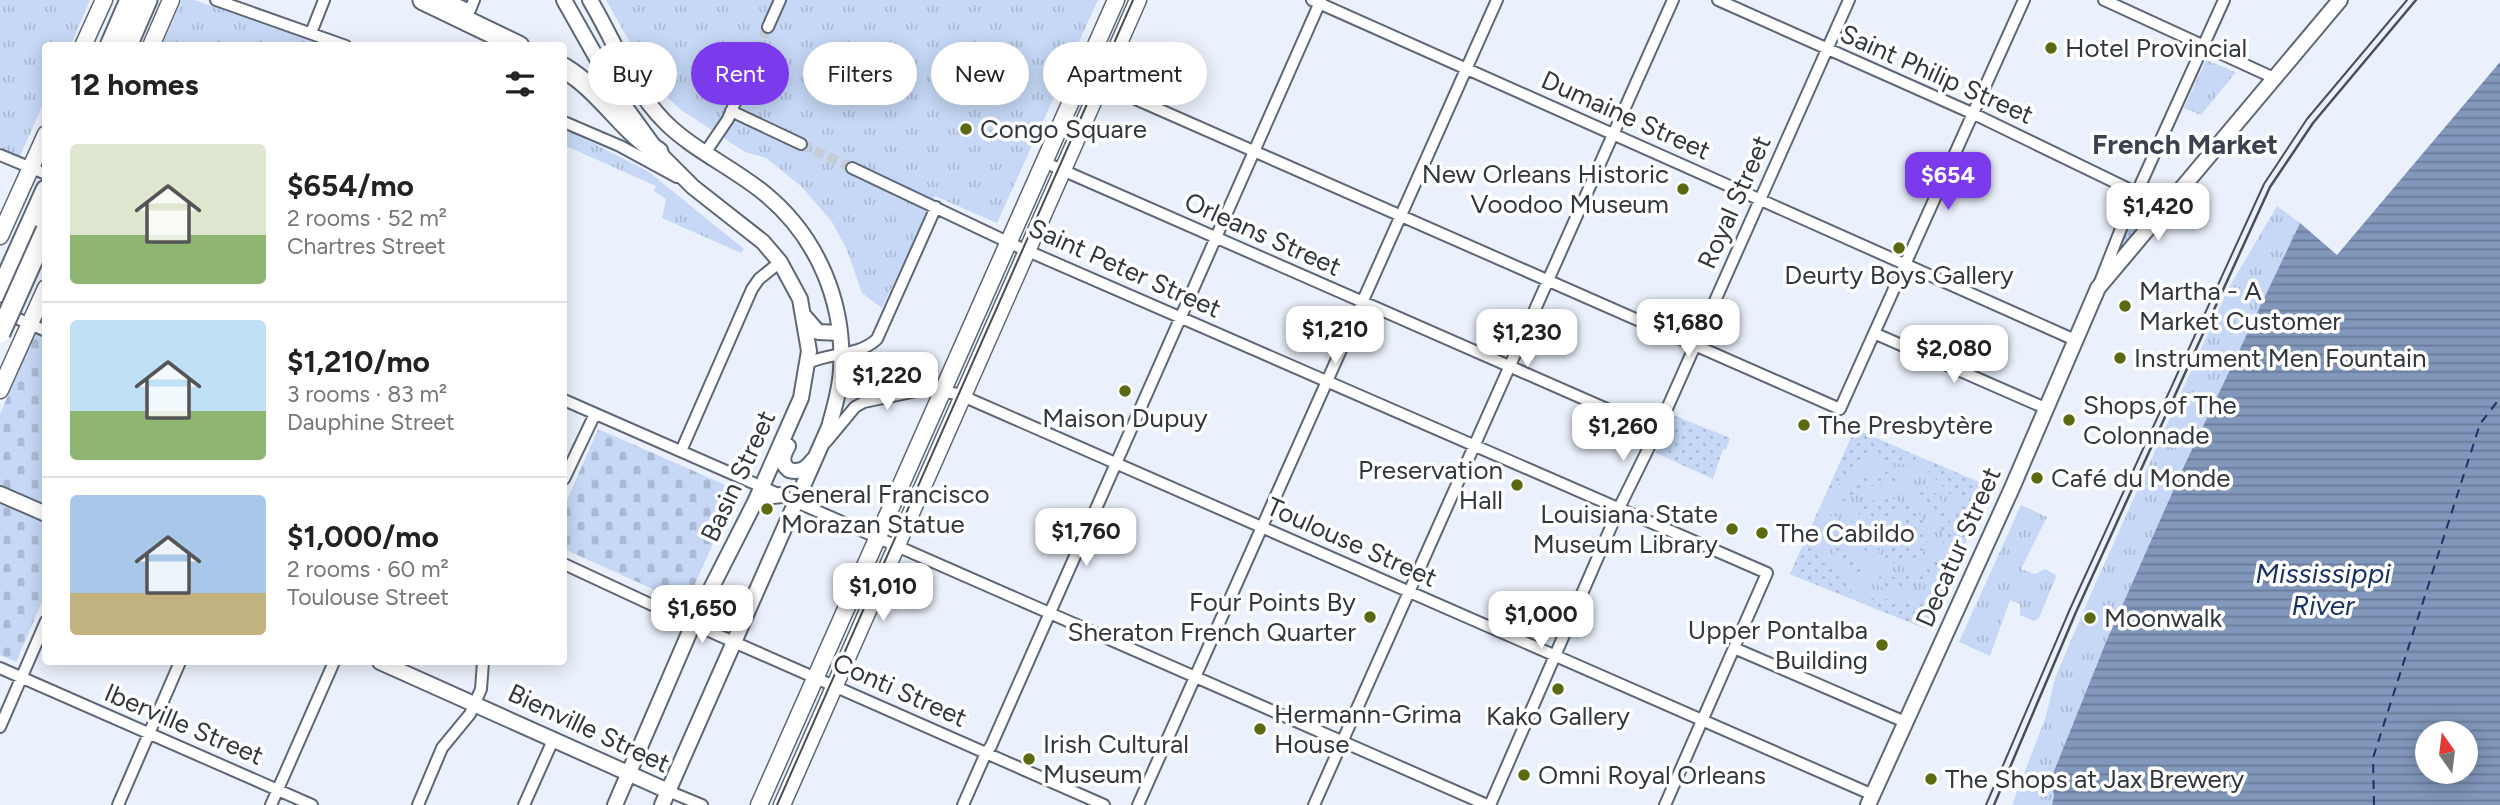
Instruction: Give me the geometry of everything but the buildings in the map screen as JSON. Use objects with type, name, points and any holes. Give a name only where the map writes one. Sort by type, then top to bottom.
[{"type":"highway","points":[[112,42],[130,0]]},
{"type":"highway","points":[[131,37],[147,0]]},
{"type":"highway","points":[[131,37],[157,0]]},
{"type":"highway","points":[[423,0],[511,42]]},
{"type":"highway","points":[[567,70],[602,97],[637,139],[658,152]]},
{"type":"highway","points":[[0,292],[42,199]]},
{"type":"highway","points":[[0,333],[42,239]]},
{"type":"main road","points":[[85,42],[104,0]]},
{"type":"main road","points":[[153,42],[172,0]]},
{"type":"main road","points":[[1098,42],[1116,0]]},
{"type":"main road","points":[[1120,42],[1138,0]]},
{"type":"main road","points":[[759,805],[1070,105]]},
{"type":"main road","points":[[782,805],[1092,105]]},
{"type":"main road","points":[[0,236],[38,171],[42,152]]},
{"type":"main road","points":[[0,390],[42,296]]},
{"type":"street","points":[[216,0],[335,42]]},
{"type":"street","points":[[311,33],[324,0]]},
{"type":"street","points":[[448,0],[472,5]]},
{"type":"street","points":[[565,0],[621,101],[658,152],[693,187]]},
{"type":"street","points":[[768,27],[779,0]]},
{"type":"street","points":[[1138,805],[1497,0]]},
{"type":"street","points":[[1314,805],[1673,0]]},
{"type":"street","name":"Saint Philip Street","points":[[1717,0],[1974,114],[2137,192]]},
{"type":"street","name":"Royal Street","points":[[1488,805],[1849,0]]},
{"type":"street","points":[[1149,105],[1840,410],[2024,0]]},
{"type":"street","points":[[2104,0],[2274,78]]},
{"type":"street","name":"Decatur Street","points":[[1871,800],[2012,488],[2098,288],[2105,264],[2224,0]]},
{"type":"street","points":[[2098,288],[2340,0]]},
{"type":"street","points":[[963,805],[1216,238],[1317,1]]},
{"type":"street","name":"Dumaine Street","points":[[1317,1],[2075,340]]},
{"type":"street","points":[[573,15],[591,2],[640,91],[653,109],[681,136],[769,198],[804,236],[829,284],[841,333],[838,392],[821,447],[666,798]]},
{"type":"street","points":[[705,153],[734,105]]},
{"type":"street","points":[[731,111],[801,144]]},
{"type":"street","points":[[567,123],[620,146],[693,187],[763,242],[780,262],[795,287],[804,316],[809,351],[802,393],[803,404],[797,426],[783,455],[785,467],[795,472],[807,468],[821,447]]},
{"type":"street","points":[[0,155],[38,171]]},
{"type":"street","name":"Orleans Street","points":[[1044,162],[1657,430]]},
{"type":"street","name":"Saint Peter Street","points":[[852,168],[1009,243],[1766,573],[1734,648]]},
{"type":"street","points":[[808,363],[820,357],[869,347],[877,340],[936,207]]},
{"type":"street","points":[[681,451],[752,289],[759,279],[780,262]]},
{"type":"street","points":[[0,311],[42,329]]},
{"type":"street","points":[[804,316],[818,332],[841,333]]},
{"type":"street","points":[[1876,334],[2045,408]]},
{"type":"street","name":"Toulouse Street","points":[[821,447],[855,407],[864,402],[916,390],[944,390],[963,396],[1556,657],[1871,800]]},
{"type":"street","name":"Basin Street","points":[[615,805],[693,624],[755,502],[802,393]]},
{"type":"street","points":[[567,401],[1488,805]]},
{"type":"street","points":[[567,473],[595,414]]},
{"type":"street","points":[[0,494],[42,512]]},
{"type":"street","points":[[755,502],[763,497],[782,495]]},
{"type":"street","name":"Conti Street","points":[[567,565],[693,624],[1104,805]]},
{"type":"street","points":[[0,727],[42,630]]},
{"type":"street","points":[[1665,805],[1734,648],[1905,722]]},
{"type":"street","points":[[118,805],[179,665]]},
{"type":"street","points":[[271,805],[333,665]]},
{"type":"street","name":"Bienville Street","points":[[387,665],[628,773],[666,798],[702,805]]},
{"type":"street","points":[[418,805],[442,748],[470,715],[481,689],[483,665]]},
{"type":"street","name":"Iberville Street","points":[[0,668],[312,805]]},
{"type":"street","points":[[524,805],[554,738]]},
{"type":"green space","points":[[0,0],[90,0],[72,42],[42,42],[42,107],[20,156],[0,147]]},
{"type":"green space","points":[[182,0],[194,0],[317,42],[163,42]]},
{"type":"green space","points":[[606,0],[1098,0],[1079,42],[1043,42],[1043,105],[1050,105],[997,223],[935,196],[882,308],[862,293],[847,250],[832,222],[802,187],[766,158],[745,152],[676,105],[677,42],[630,42]]},
{"type":"green space","points":[[2206,60],[2236,72],[2201,115],[2184,108]]},
{"type":"green space","points":[[567,130],[649,172],[744,249],[741,253],[662,218],[666,199],[654,191],[656,186],[567,146]]},
{"type":"green space","points":[[2141,202],[2157,208],[2111,262]]},
{"type":"green space","points":[[2277,206],[2300,223],[2185,464],[2106,642],[2050,781],[2054,795],[2052,805],[2012,805],[2046,716],[2055,678],[2093,589],[2227,291]]},
{"type":"green space","points":[[42,319],[42,602],[16,662],[0,655],[0,414]]},
{"type":"green space","points":[[1673,415],[1730,438],[1726,450],[1723,449],[1713,479],[1656,453]]},
{"type":"green space","points":[[598,429],[737,490],[686,604],[567,550],[567,500]]},
{"type":"green space","points":[[1855,429],[1990,487],[1927,629],[1790,574]]},
{"type":"green space","points":[[1855,429],[1917,456],[1911,465],[1886,462],[1882,456],[1872,454],[1867,457],[1863,468],[1844,479],[1829,495],[1826,494]]},
{"type":"green space","points":[[1930,461],[1990,487],[1960,555],[1957,511],[1962,503],[1958,495],[1951,495],[1928,471]]},
{"type":"green space","points":[[1885,472],[1904,475],[1905,482],[1902,485],[1871,486],[1844,502],[1839,499],[1846,487],[1858,479]]},
{"type":"green space","points":[[1922,484],[1936,494],[1946,509],[1952,535],[1952,543],[1948,547],[1943,543],[1937,514],[1918,492],[1918,487]]},
{"type":"green space","points":[[1894,499],[1901,502],[1896,514],[1879,523],[1856,513],[1873,501]]},
{"type":"green space","points":[[1907,504],[1924,520],[1928,543],[1904,533],[1904,524],[1900,518]]},
{"type":"green space","points":[[2021,505],[2047,517],[2021,569],[2035,574],[2045,569],[2056,577],[2039,618],[2034,621],[2020,615],[2020,604],[2010,600],[1990,656],[1959,642]]},
{"type":"green space","points":[[1819,509],[1823,510],[1823,548],[1820,560],[1831,564],[1852,586],[1851,599],[1790,574]]},
{"type":"green space","points":[[1831,515],[1837,517],[1840,542],[1863,569],[1864,574],[1860,577],[1845,569],[1839,561],[1829,532]]},
{"type":"green space","points":[[1855,518],[1877,528],[1882,544],[1876,557],[1867,552],[1857,540],[1852,524]]},
{"type":"green space","points":[[1902,539],[1924,547],[1925,551],[1904,562],[1881,560],[1885,547]]},
{"type":"green space","points":[[1937,560],[1943,562],[1940,570],[1917,585],[1887,588],[1879,587],[1877,583],[1880,576],[1911,575]]},
{"type":"green space","points":[[1952,568],[1927,629],[1866,605],[1874,598],[1919,602],[1924,590]]},
{"type":"water","name":"Mississippi River","points":[[2500,62],[2500,805],[2052,805],[2054,795],[2050,781],[2106,642],[2185,464],[2300,223],[2337,255]]},
{"type":"ferry route","points":[[2374,805],[2373,758],[2480,424],[2500,398]]},
{"type":"tunnel","points":[[761,42],[768,27]]},
{"type":"tunnel","points":[[801,144],[852,168]]},
{"type":"tram line","points":[[777,805],[1133,0]]},
{"type":"tram line","points":[[1986,805],[2070,609],[2264,184],[2307,119],[2407,0]]},
{"type":"railway","points":[[1994,805],[2076,612],[2270,187],[2313,123],[2416,0]]},
{"type":"place","name":"Hotel Provincial","points":[[2051,48]]},
{"type":"place","name":"Congo Square","points":[[966,129]]},
{"type":"place","name":"New Orleans Historic Voodoo Museum","points":[[1683,189]]},
{"type":"place","name":"Deurty Boys Gallery","points":[[1899,248]]},
{"type":"place","name":"Martha - A Market Customer","points":[[2125,306]]},
{"type":"place","name":"Instrument Men Fountain","points":[[2120,358]]},
{"type":"place","name":"Maison Dupuy","points":[[1125,391]]},
{"type":"place","name":"Shops of The Colonnade","points":[[2069,420]]},
{"type":"place","name":"The Presbytère","points":[[1804,425]]},
{"type":"place","name":"Café du Monde","points":[[2037,478]]},
{"type":"place","name":"Preservation Hall","points":[[1517,485]]},
{"type":"place","name":"General Francisco Morazan Statue","points":[[767,509]]},
{"type":"place","name":"Louisiana State Museum Library","points":[[1732,529]]},
{"type":"place","name":"The Cabildo","points":[[1762,533]]},
{"type":"place","name":"Four Points By Sheraton French Quarter","points":[[1370,617]]},
{"type":"place","name":"Moonwalk","points":[[2090,618]]},
{"type":"place","name":"Upper Pontalba Building","points":[[1882,645]]},
{"type":"place","name":"Kako Gallery","points":[[1558,689]]},
{"type":"place","name":"Hermann-Grima House","points":[[1260,729]]},
{"type":"place","name":"Irish Cultural Museum","points":[[1029,759]]},
{"type":"place","name":"Omni Royal Orleans","points":[[1524,775]]},
{"type":"place","name":"The Shops at Jax Brewery","points":[[1931,779]]},
{"type":"district","name":"French Market","points":[[2185,144]]}]
